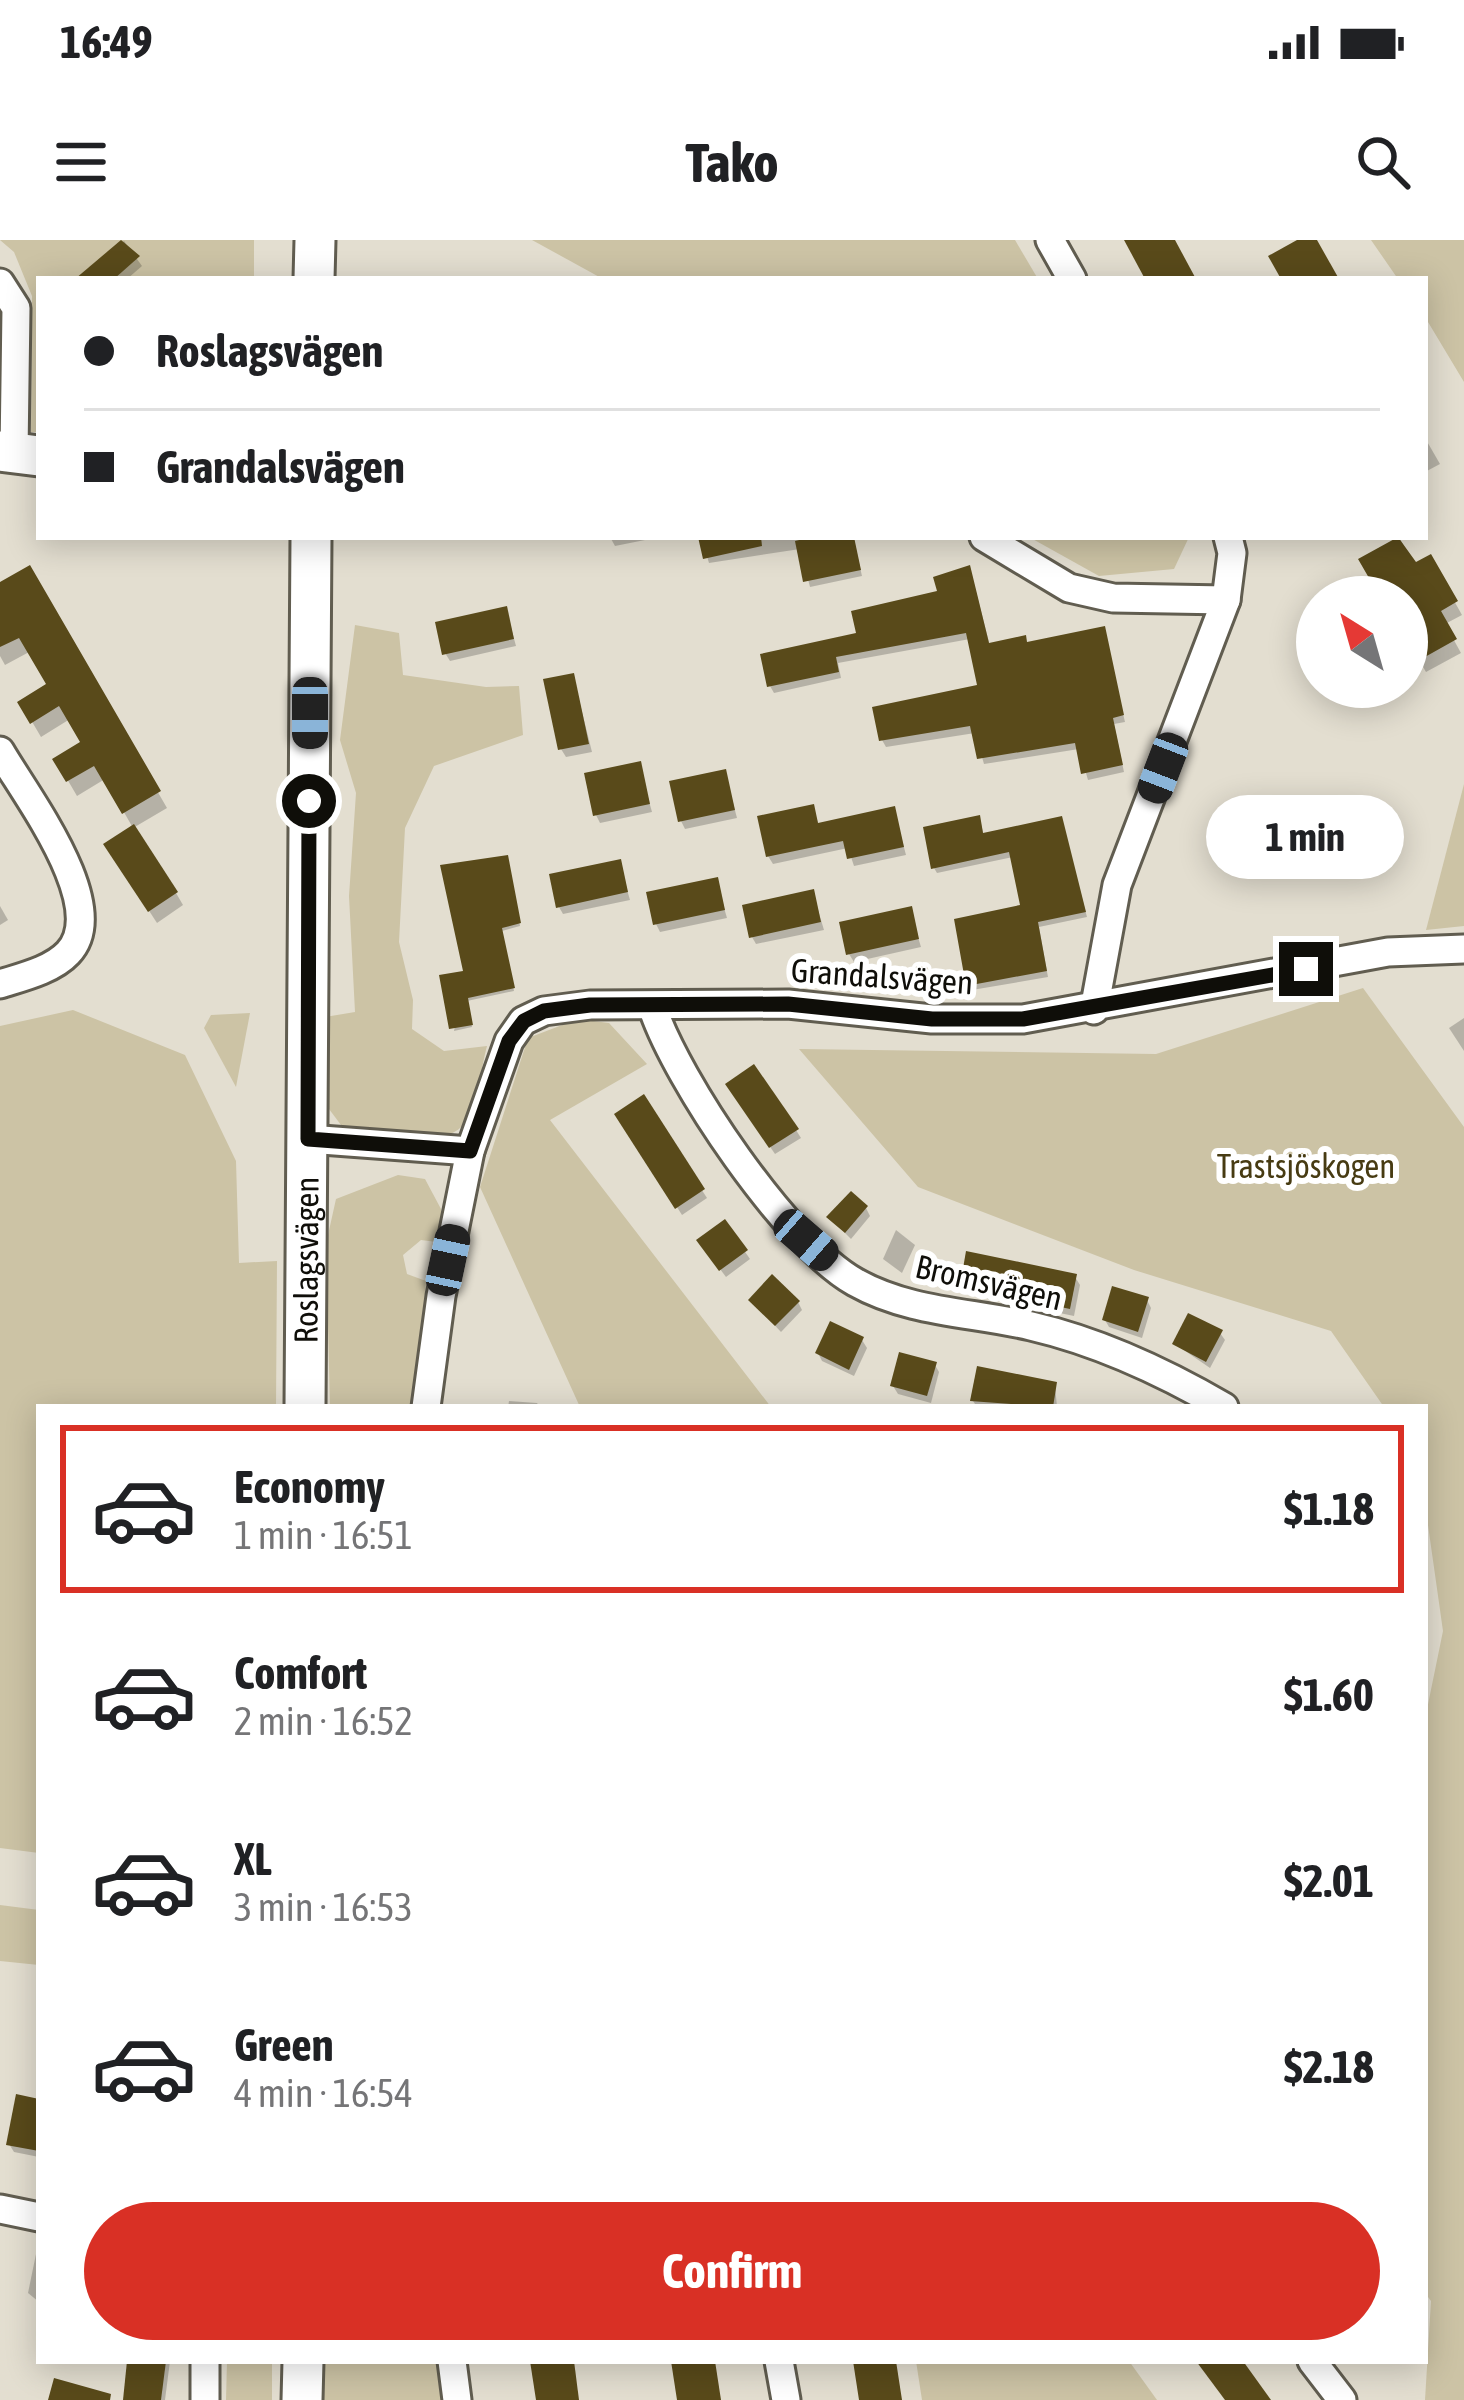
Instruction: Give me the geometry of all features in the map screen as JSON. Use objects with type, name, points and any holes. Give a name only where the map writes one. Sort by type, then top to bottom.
[{"type":"main road","points":[[314,276],[315,240]]},
{"type":"main road","name":"Roslagsvägen","points":[[305,1404],[311,540]]},
{"type":"main road","points":[[302,2400],[303,2364]]},
{"type":"street","points":[[1050,240],[1070,276]]},
{"type":"street","points":[[0,283],[16,308],[18,453]]},
{"type":"street","points":[[990,540],[1069,588],[1113,598],[1226,600]]},
{"type":"street","points":[[1094,1010],[1117,885],[1226,600],[1232,553],[1229,540]]},
{"type":"street","points":[[0,751],[73,878],[84,915],[77,940],[62,958],[0,984]]},
{"type":"street","name":"Grandalsvägen","points":[[470,1151],[509,1041],[524,1021],[544,1011],[590,1005],[788,1004],[932,1019],[1023,1019],[1094,1010],[1388,952],[1464,949]]},
{"type":"street","name":"Bromsvägen","points":[[652,1006],[664,1044],[737,1156],[806,1240],[854,1282],[931,1311],[1030,1326],[1096,1346],[1218,1404]]},
{"type":"street","points":[[308,1139],[470,1151],[441,1296],[426,1404]]},
{"type":"street","points":[[0,2209],[36,2216]]},
{"type":"street","points":[[205,2364],[206,2400]]},
{"type":"street","points":[[452,2364],[457,2400]]},
{"type":"street","points":[[780,2364],[786,2400]]},
{"type":"street","points":[[1314,2364],[1342,2400]]},
{"type":"green space","points":[[0,240],[254,240],[254,276],[36,276],[36,432],[31,432],[32,296],[14,252]]},
{"type":"green space","points":[[532,240],[1015,240],[1036,276],[598,276]]},
{"type":"green space","points":[[1371,240],[1464,240],[1464,382],[1428,322],[1428,276],[1396,276]]},
{"type":"green space","points":[[1034,540],[1188,540],[1174,569],[1099,576]]},
{"type":"green space","points":[[355,625],[399,633],[403,675],[486,687],[519,686],[523,735],[434,766],[405,828],[399,942],[413,1000],[412,1029],[444,1051],[487,1046],[470,1113],[457,1131],[443,1136],[409,1138],[344,1129],[329,1109],[325,1017],[355,1012],[349,896],[356,793],[340,740]]},
{"type":"green space","points":[[1464,784],[1464,926],[1426,930]]},
{"type":"green space","name":"Trastsjöskogen","points":[[1363,988],[1464,1127],[1464,2400],[1425,2400],[1431,2301],[1428,1704],[1443,1631],[1428,1525],[1428,1404],[1382,1404],[1331,1331],[1134,1270],[918,1187],[799,1049],[1156,1054]]},
{"type":"green space","points":[[73,1010],[185,1055],[236,1161],[239,1263],[277,1261],[276,1404],[36,1404],[36,1853],[0,1848],[0,1026]]},
{"type":"green space","points":[[250,1013],[236,1087],[204,1028],[211,1015]]},
{"type":"green space","points":[[578,1019],[609,1023],[647,1064],[550,1120],[769,1404],[579,1404],[480,1187],[528,1038]]},
{"type":"green space","points":[[398,1175],[425,1179],[441,1209],[444,1243],[421,1240],[403,1255],[407,1274],[426,1281],[416,1404],[330,1404],[326,1244],[336,1199]]},
{"type":"green space","points":[[0,1905],[36,1910],[36,1965],[0,1961]]},
{"type":"green space","points":[[227,2364],[272,2364],[272,2400],[226,2400]]},
{"type":"green space","points":[[324,2364],[440,2364],[446,2400],[324,2400]]},
{"type":"green space","points":[[916,2364],[1131,2364],[1157,2400],[922,2400]]},
{"type":"building","points":[[121,240],[140,256],[117,276],[79,276]]},
{"type":"building","points":[[1124,240],[1175,240],[1194,276],[1143,276]]},
{"type":"building","points":[[1297,240],[1317,240],[1337,276],[1279,276],[1268,256]]},
{"type":"building","points":[[699,540],[761,540],[762,546],[703,559]]},
{"type":"building","points":[[855,540],[861,570],[803,582],[795,541]]},
{"type":"building","points":[[1393,540],[1400,540],[1416,562],[1431,554],[1458,601],[1441,611],[1457,639],[1428,655],[1428,576],[1368,576],[1358,559]]},
{"type":"building","points":[[30,565],[161,791],[122,814],[94,766],[66,782],[52,759],[80,742],[59,706],[30,724],[17,702],[46,684],[19,638],[0,647],[0,582]]},
{"type":"building","points":[[970,565],[989,643],[1026,635],[1027,642],[1105,626],[1124,715],[1113,718],[1123,765],[1081,774],[1075,743],[977,759],[970,726],[879,741],[872,707],[977,685],[966,633],[836,657],[839,672],[767,687],[760,654],[856,633],[851,611],[937,591],[933,577]]},
{"type":"building","points":[[507,606],[514,639],[442,655],[435,622]]},
{"type":"building","points":[[574,673],[589,744],[558,750],[543,679]]},
{"type":"building","points":[[641,761],[650,804],[593,816],[584,773]]},
{"type":"building","points":[[726,769],[735,810],[678,822],[669,781]]},
{"type":"building","points":[[814,804],[818,823],[895,806],[904,847],[847,859],[843,841],[766,857],[757,816]]},
{"type":"building","points":[[980,815],[983,833],[1062,816],[1086,912],[1038,922],[1047,971],[966,986],[954,919],[1020,905],[1009,852],[931,869],[923,827]]},
{"type":"building","points":[[134,824],[178,892],[148,912],[103,844]]},
{"type":"building","points":[[508,855],[521,923],[502,928],[515,988],[468,998],[473,1025],[449,1029],[439,975],[463,971],[440,865]]},
{"type":"building","points":[[621,859],[628,892],[556,908],[549,874]]},
{"type":"building","points":[[718,877],[725,910],[653,925],[646,892]]},
{"type":"building","points":[[814,889],[821,922],[749,938],[742,905]]},
{"type":"building","points":[[912,906],[919,939],[846,955],[839,922]]},
{"type":"building","points":[[754,1064],[799,1129],[769,1148],[725,1084]]},
{"type":"building","points":[[644,1094],[705,1189],[675,1209],[614,1114]]},
{"type":"building","points":[[851,1191],[868,1206],[845,1233],[826,1217]]},
{"type":"building","points":[[725,1219],[748,1250],[719,1271],[696,1240]]},
{"type":"building","points":[[966,1251],[1077,1274],[1070,1309],[960,1286]]},
{"type":"building","points":[[772,1274],[800,1301],[775,1326],[748,1300]]},
{"type":"building","points":[[1112,1286],[1149,1297],[1138,1332],[1102,1320]]},
{"type":"building","points":[[1188,1313],[1223,1330],[1206,1362],[1172,1344]]},
{"type":"building","points":[[830,1321],[864,1337],[849,1370],[815,1353]]},
{"type":"building","points":[[899,1352],[937,1362],[927,1396],[890,1386]]},
{"type":"building","points":[[977,1366],[1057,1382],[1053,1404],[970,1401]]},
{"type":"building","points":[[16,2094],[36,2098],[36,2150],[6,2145]]},
{"type":"building","points":[[127,2364],[166,2364],[161,2400],[123,2400]]},
{"type":"building","points":[[530,2364],[574,2364],[579,2400],[536,2400]]},
{"type":"building","points":[[671,2364],[715,2364],[721,2400],[677,2400]]},
{"type":"building","points":[[853,2364],[896,2364],[902,2400],[859,2400]]},
{"type":"building","points":[[1198,2364],[1245,2364],[1271,2400],[1225,2400]]},
{"type":"building","points":[[54,2378],[111,2394],[110,2400],[48,2400]]},
{"type":"route","points":[[309,801],[308,1139],[470,1151],[509,1041],[524,1021],[544,1011],[590,1005],[788,1004],[932,1019],[1023,1019],[1306,969]]}]
